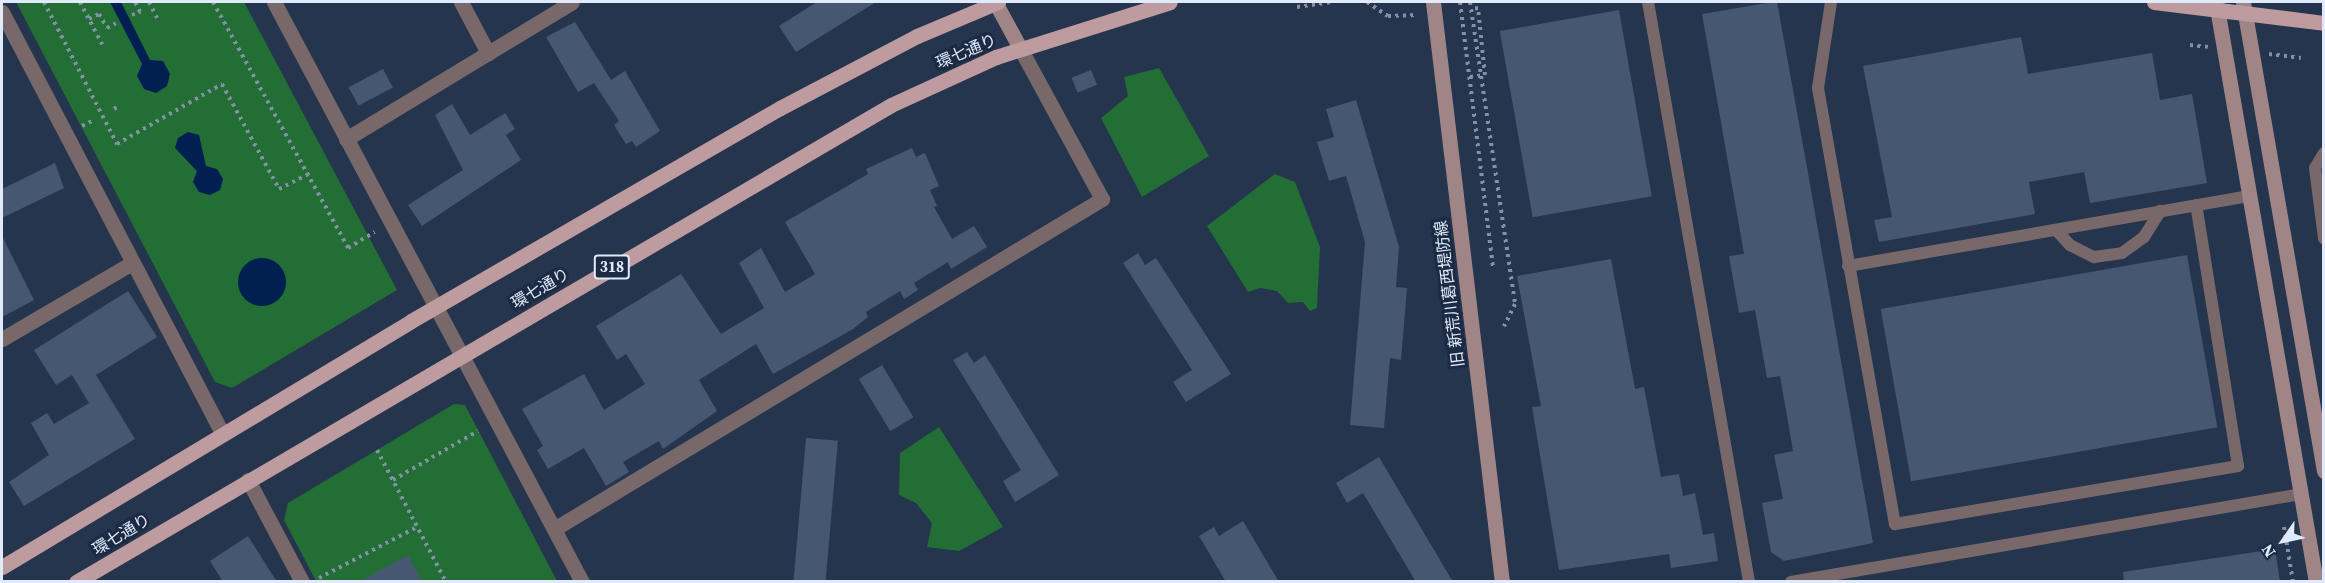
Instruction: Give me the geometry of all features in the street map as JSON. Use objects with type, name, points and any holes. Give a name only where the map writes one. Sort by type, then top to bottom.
[{"type":"main road","name":"環七通り","points":[[2,567],[435,308],[790,103],[917,36],[996,2]]},
{"type":"main road","name":"環七通り","points":[[76,582],[891,105],[1020,48],[1170,2]]},
{"type":"main road","points":[[2154,2],[2244,7],[2324,24]]},
{"type":"street","points":[[274,2],[582,582]]},
{"type":"street","points":[[461,2],[488,53]]},
{"type":"street","points":[[346,139],[572,2]]},
{"type":"street","points":[[554,529],[1102,199],[996,2]]},
{"type":"street","name":"旧 新荒川葛西堤防線","points":[[1433,2],[1502,582]]},
{"type":"street","points":[[2217,5],[2316,582]]},
{"type":"street","points":[[2244,7],[2324,471]]},
{"type":"street","points":[[2,12],[223,434]]},
{"type":"street","points":[[2,339],[132,263]]},
{"type":"street","points":[[248,480],[309,581]]},
{"type":"lane","points":[[1648,2],[1749,582]]},
{"type":"lane","points":[[1831,2],[1818,88],[1895,524],[2238,466],[2196,205]]},
{"type":"lane","points":[[2324,153],[2315,168],[2324,238]]},
{"type":"lane","points":[[1848,266],[2250,196]]},
{"type":"lane","points":[[2056,230],[2070,245],[2094,257],[2122,253],[2144,237],[2160,212]]},
{"type":"lane","points":[[1791,582],[2301,494]]},
{"type":"path","points":[[44,2],[117,144],[222,84],[279,189],[308,174]]},
{"type":"path","points":[[80,2],[103,46]]},
{"type":"path","points":[[132,15],[140,12],[135,2]]},
{"type":"path","points":[[149,2],[157,18]]},
{"type":"path","points":[[213,2],[348,248],[375,232]]},
{"type":"path","points":[[1297,7],[1332,2]]},
{"type":"path","points":[[1367,2],[1388,16]]},
{"type":"path","points":[[1460,2],[1493,267]]},
{"type":"path","points":[[1470,2],[1515,304],[1503,327]]},
{"type":"path","points":[[1470,77],[1485,75],[1478,8],[1471,9]]},
{"type":"path","points":[[89,19],[99,14],[107,28],[116,23]]},
{"type":"path","points":[[114,109],[120,105]]},
{"type":"path","points":[[393,480],[478,431]]},
{"type":"path","points":[[377,450],[446,582]]},
{"type":"path","points":[[309,581],[417,526]]},
{"type":"path","points":[[2284,527],[2293,582]]},
{"type":"green space","points":[[16,2],[244,2],[397,290],[232,388],[215,382]]},
{"type":"green space","points":[[1159,68],[1209,156],[1142,197],[1101,118],[1128,96],[1124,77]]},
{"type":"green space","points":[[1275,174],[1295,182],[1320,247],[1317,308],[1310,311],[1303,302],[1288,303],[1277,291],[1260,288],[1248,292],[1207,226]]},
{"type":"green space","points":[[454,404],[465,405],[557,581],[316,581],[284,520],[288,503]]},
{"type":"green space","points":[[939,427],[1003,527],[959,551],[927,547],[932,523],[916,503],[899,495],[900,453]]},
{"type":"water","points":[[110,2],[121,2],[150,60],[163,61],[170,74],[167,86],[156,93],[144,89],[137,76],[142,64]]},
{"type":"water","points":[[188,132],[199,135],[206,166],[217,169],[223,179],[220,190],[210,195],[199,192],[193,182],[197,171],[175,148],[178,138]]},
{"type":"water","points":[[262,258],[279,265],[286,282],[279,299],[262,306],[245,299],[238,282],[245,265]]},
{"type":"building","points":[[817,2],[876,2],[796,52],[779,26]]},
{"type":"building","points":[[1777,2],[1873,543],[1784,561],[1771,552],[1762,503],[1783,499],[1774,455],[1793,451],[1780,376],[1767,378],[1755,310],[1739,313],[1729,256],[1744,254],[1702,14]]},
{"type":"building","points":[[1619,10],[1652,196],[1533,217],[1500,31]]},
{"type":"building","points":[[575,22],[611,80],[625,71],[660,131],[636,147],[632,141],[626,144],[614,125],[619,121],[594,83],[578,92],[546,37]]},
{"type":"building","points":[[2021,37],[2028,74],[2152,53],[2160,100],[2192,94],[2207,183],[2090,203],[2084,172],[2029,182],[2035,214],[1879,242],[1874,220],[1892,217],[1863,66]]},
{"type":"building","points":[[383,69],[393,88],[358,106],[349,87]]},
{"type":"building","points":[[1091,70],[1097,85],[1078,93],[1072,78]]},
{"type":"building","points":[[1356,100],[1399,247],[1396,287],[1407,288],[1401,360],[1390,358],[1384,428],[1350,425],[1365,242],[1346,176],[1329,181],[1317,142],[1334,137],[1326,109]]},
{"type":"building","points":[[452,104],[470,135],[505,113],[515,129],[506,135],[521,160],[422,226],[408,205],[463,170],[435,115]]},
{"type":"building","points":[[912,148],[916,157],[925,153],[939,186],[930,190],[937,206],[934,207],[952,239],[974,226],[987,247],[951,269],[948,262],[914,283],[918,290],[904,299],[900,291],[866,312],[868,317],[853,329],[773,374],[756,344],[699,380],[717,411],[663,449],[659,441],[623,462],[629,472],[606,486],[584,448],[548,469],[537,450],[543,446],[522,409],[584,374],[604,410],[645,384],[626,354],[617,360],[596,326],[681,274],[721,334],[764,308],[739,263],[761,248],[785,292],[815,274],[785,222],[868,174],[866,169]]},
{"type":"building","points":[[55,163],[64,188],[2,218],[2,189]]},
{"type":"building","points":[[2,236],[34,300],[2,317]]},
{"type":"building","points":[[1138,253],[1145,265],[1156,258],[1231,374],[1186,402],[1173,382],[1192,370],[1123,263]]},
{"type":"building","points":[[2187,255],[2217,427],[1911,481],[1881,309]]},
{"type":"building","points":[[1611,259],[1635,389],[1644,387],[1661,477],[1679,474],[1683,496],[1695,493],[1703,535],[1714,533],[1718,561],[1671,568],[1669,554],[1559,570],[1532,407],[1541,406],[1517,276]]},
{"type":"building","points":[[128,291],[157,337],[96,375],[135,439],[24,506],[9,482],[49,455],[31,423],[47,413],[54,424],[89,403],[72,375],[56,385],[34,350]]},
{"type":"building","points":[[967,352],[974,363],[985,355],[1059,475],[1015,502],[1003,481],[1021,470],[953,360]]},
{"type":"building","points":[[882,365],[913,417],[890,431],[859,379]]},
{"type":"building","points":[[806,438],[838,441],[826,582],[793,581]]},
{"type":"building","points":[[1379,457],[1453,582],[1416,582],[1363,493],[1347,503],[1336,483]]},
{"type":"building","points":[[1243,521],[1279,582],[1226,582],[1199,536],[1214,527],[1219,536]]},
{"type":"building","points":[[248,536],[277,582],[223,582],[210,561]]},
{"type":"building","points":[[2275,549],[2280,582],[2124,582],[2123,572]]},
{"type":"building","points":[[408,555],[422,582],[359,582]]}]
